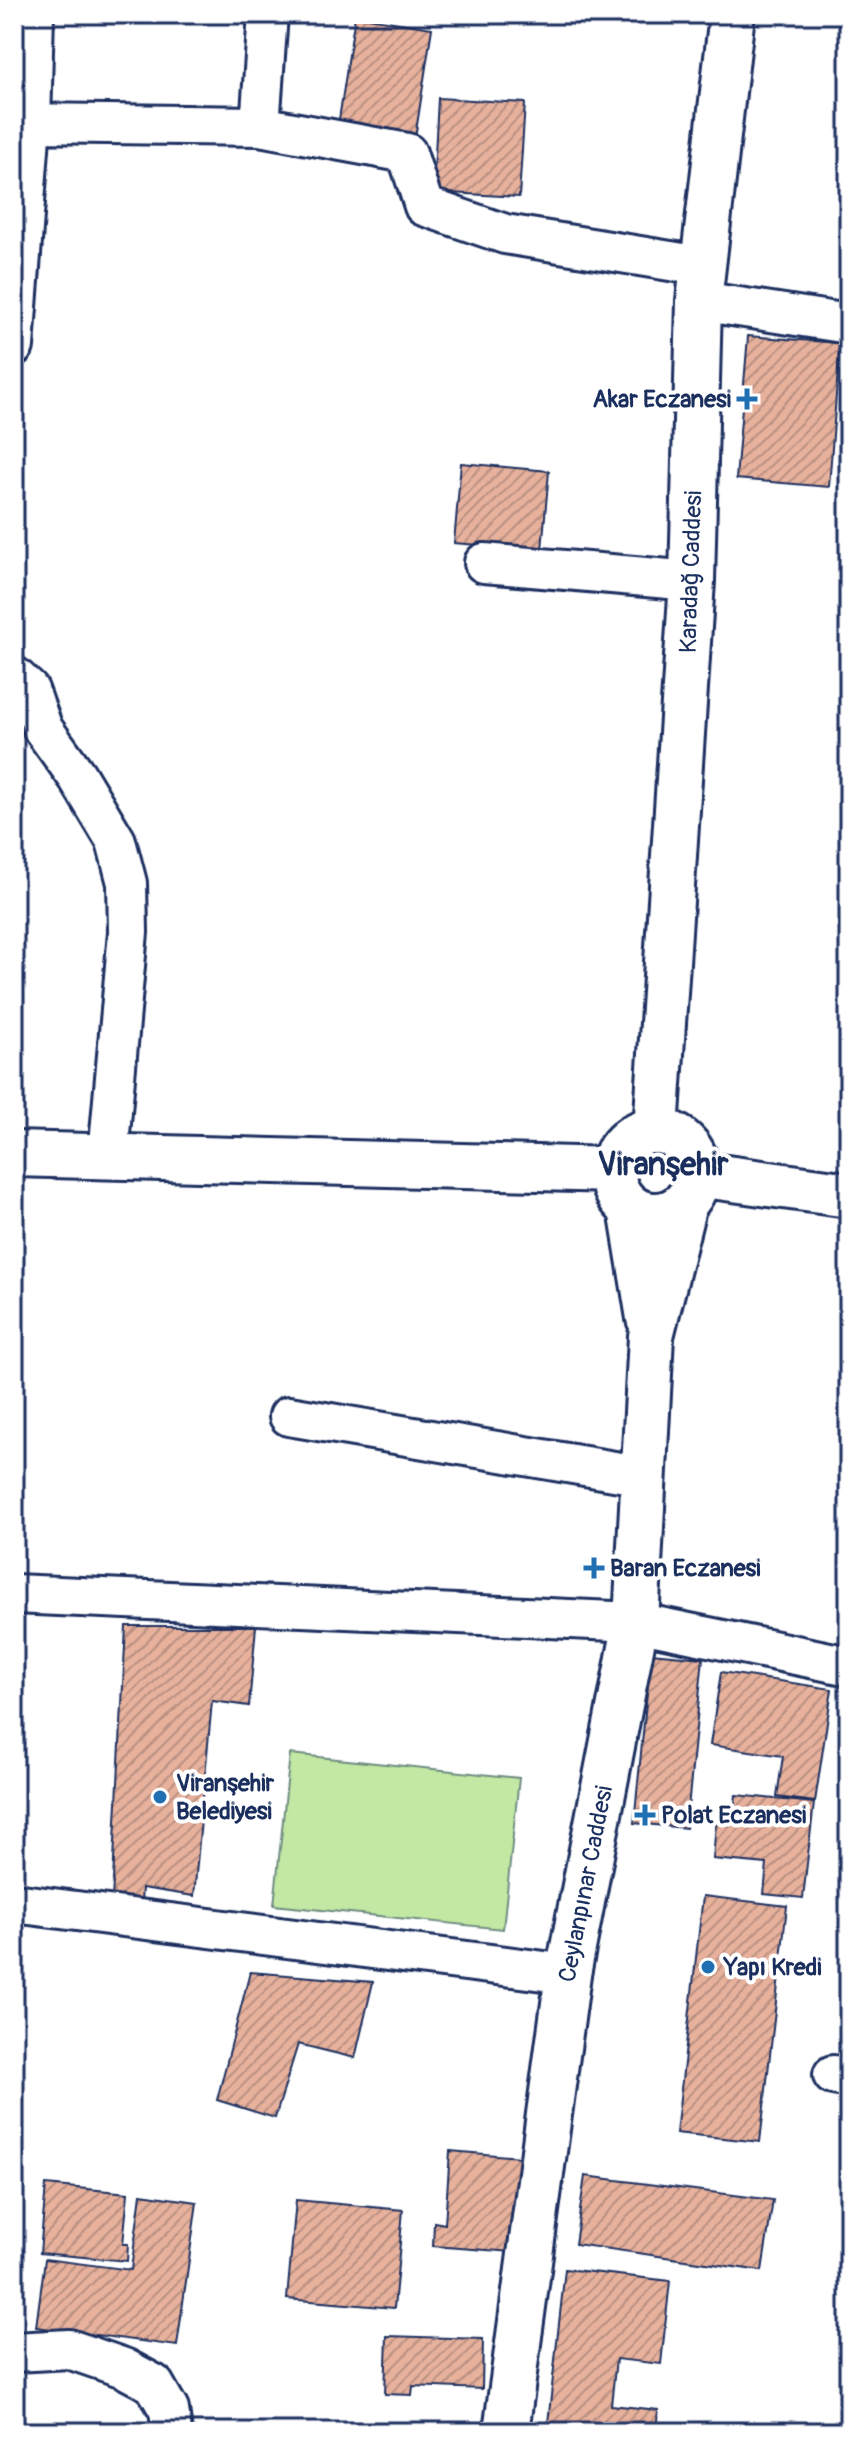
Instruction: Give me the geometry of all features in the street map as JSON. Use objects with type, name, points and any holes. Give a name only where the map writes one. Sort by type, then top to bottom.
[{"type":"street","points":[[14,346],[31,123],[34,14]]},
{"type":"street","points":[[260,126],[268,14]]},
{"type":"street","name":"Karadağ Caddesi","points":[[656,1130],[692,581],[700,283],[732,14]]},
{"type":"street","points":[[31,123],[260,126],[407,153],[424,206],[505,234],[849,324]]},
{"type":"street","points":[[484,563],[692,581]]},
{"type":"street","points":[[14,676],[29,690],[43,729],[77,776],[116,841],[127,883],[128,932],[108,1156]]},
{"type":"street","points":[[656,1130],[681,1139],[696,1161],[651,1336],[615,1158],[631,1138],[656,1130]]},
{"type":"street","points":[[14,1154],[108,1156],[622,1189],[644,1214],[658,1215],[672,1212],[690,1189]]},
{"type":"street","points":[[690,1189],[849,1195]]},
{"type":"street","name":"Ceylanpınar Caddesi","points":[[506,2432],[568,1974],[636,1622],[651,1336]]},
{"type":"street","points":[[289,1416],[644,1476]]},
{"type":"street","points":[[14,1594],[636,1622],[849,1666]]},
{"type":"street","points":[[14,1903],[568,1974]]},
{"type":"street","points":[[14,2352],[69,2349],[124,2368],[154,2384],[169,2410],[172,2432]]},
{"type":"green space","points":[[290,1754],[519,1778],[503,1929],[274,1905]]},
{"type":"building","points":[[355,16],[432,28],[415,138],[338,126]]},
{"type":"building","points":[[438,98],[525,103],[519,197],[433,192]]},
{"type":"building","points":[[748,336],[840,343],[829,487],[736,479]]},
{"type":"building","points":[[461,463],[549,471],[542,550],[454,543]]},
{"type":"building","name":"Viranşehir Belediyesi","points":[[126,1626],[256,1626],[249,1706],[212,1701],[194,1896],[142,1888],[141,1901],[112,1900]]},
{"type":"building","points":[[651,1653],[703,1658],[686,1828],[634,1823]]},
{"type":"building","points":[[721,1672],[832,1689],[815,1802],[777,1797],[783,1756],[710,1745]]},
{"type":"building","points":[[736,1795],[814,1803],[803,1898],[764,1894],[767,1864],[713,1859],[716,1823],[732,1825]]},
{"type":"building","points":[[703,1896],[787,1906],[760,2142],[676,2133]]},
{"type":"building","points":[[250,1972],[373,1982],[355,2058],[298,2044],[275,2118],[217,2100]]},
{"type":"building","points":[[450,2151],[520,2157],[513,2252],[433,2246],[434,2222],[445,2224]]},
{"type":"building","points":[[585,2176],[773,2200],[762,2271],[575,2244]]},
{"type":"building","points":[[46,2185],[128,2193],[123,2244],[128,2244],[127,2261],[40,2253]]},
{"type":"building","points":[[141,2194],[197,2202],[177,2346],[36,2327],[45,2259],[131,2270]]},
{"type":"building","points":[[296,2200],[403,2210],[394,2308],[287,2299]]},
{"type":"building","points":[[565,2269],[670,2281],[661,2364],[616,2359],[611,2405],[658,2410],[656,2432],[547,2432]]},
{"type":"building","points":[[387,2336],[483,2339],[482,2389],[413,2386],[412,2395],[385,2394]]},
{"type":"building","points":[[433,2427],[473,2432],[432,2432]]},
{"type":"place","name":"Akar Eczanesi","points":[[747,399]]},
{"type":"place","name":"Baran Eczanesi","points":[[594,1568]]},
{"type":"place","name":"Viranşehir Belediyesi","points":[[160,1797]]},
{"type":"place","name":"Polat Eczanesi","points":[[645,1815]]},
{"type":"place","name":"Yapı Kredi","points":[[708,1967]]},
{"type":"district","name":"Viranşehir","points":[[663,1165]]}]
